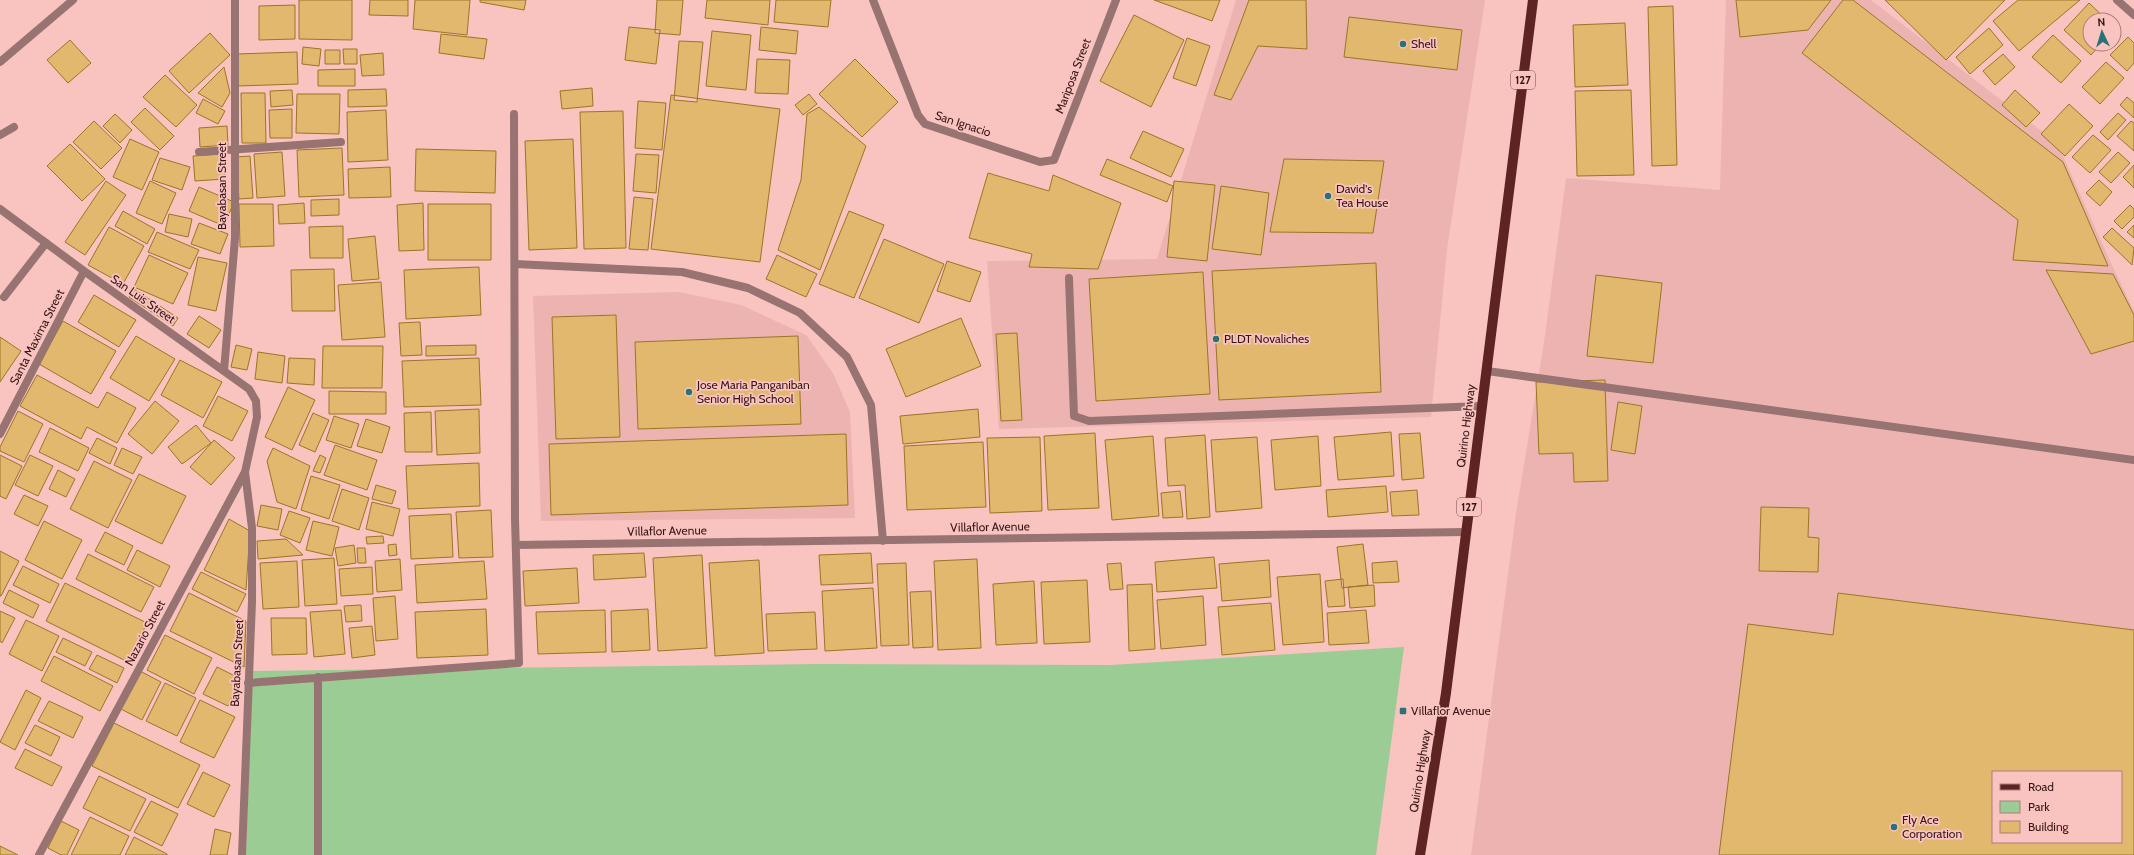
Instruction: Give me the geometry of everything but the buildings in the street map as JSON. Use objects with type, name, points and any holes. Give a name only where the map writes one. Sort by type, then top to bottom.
[{"type":"main road","name":"Quirino Highway","points":[[1420,855],[1446,693],[1533,0]]},
{"type":"street","points":[[0,62],[73,0]]},
{"type":"street","name":"Bayabasan Street","points":[[224,371],[235,238],[235,0]]},
{"type":"street","name":"San Ignacio","points":[[873,0],[918,115],[925,124],[1040,162],[1054,160]]},
{"type":"street","name":"Mariposa Street","points":[[1054,160],[1116,0]]},
{"type":"street","points":[[2117,0],[2134,15]]},
{"type":"street","points":[[248,683],[519,663],[516,545],[514,114]]},
{"type":"street","points":[[0,135],[14,127]]},
{"type":"street","points":[[200,152],[341,142]]},
{"type":"street","name":"San Luis Street","points":[[0,209],[249,389],[256,401],[257,417]]},
{"type":"street","points":[[4,297],[46,243]]},
{"type":"street","points":[[515,264],[682,272],[748,288],[800,313],[847,357],[871,405],[883,541]]},
{"type":"street","name":"Santa Maxima Street","points":[[0,434],[84,271]]},
{"type":"street","points":[[1069,278],[1074,416],[1089,421],[1482,406]]},
{"type":"street","points":[[1487,370],[2134,460]]},
{"type":"street","name":"Nazario Street","points":[[39,855],[245,472],[257,417]]},
{"type":"street","name":"Bayabasan Street","points":[[242,855],[252,601],[252,528],[245,472]]},
{"type":"street","name":"Villaflor Avenue","points":[[516,545],[1466,532]]},
{"type":"street","points":[[318,677],[318,855]]},
{"type":"shaded area","points":[[1236,0],[1485,0],[1447,249],[1431,417],[999,429],[987,261],[1157,259]]},
{"type":"shaded area","points":[[1726,0],[1871,0],[2057,143],[2134,311],[2134,855],[1471,855],[1516,513],[1544,343],[1566,178],[1720,190]]},
{"type":"shaded area","name":"Jose Maria Panganiban Senior High School","points":[[679,292],[741,305],[806,335],[833,373],[850,412],[855,518],[541,521],[533,296]]},
{"type":"green space","points":[[1404,647],[1376,855],[246,855],[252,671],[818,664],[1111,665]]},
{"type":"place","name":"Shell","points":[[1403,44]]},
{"type":"place","name":"David's Tea House","points":[[1328,196]]},
{"type":"place","name":"PLDT Novaliches","points":[[1216,339]]},
{"type":"place","name":"Jose Maria Panganiban Senior High School","points":[[689,392]]},
{"type":"place","name":"Villaflor Avenue","points":[[1403,711]]},
{"type":"place","name":"Fly Ace Corporation","points":[[1894,827]]}]
